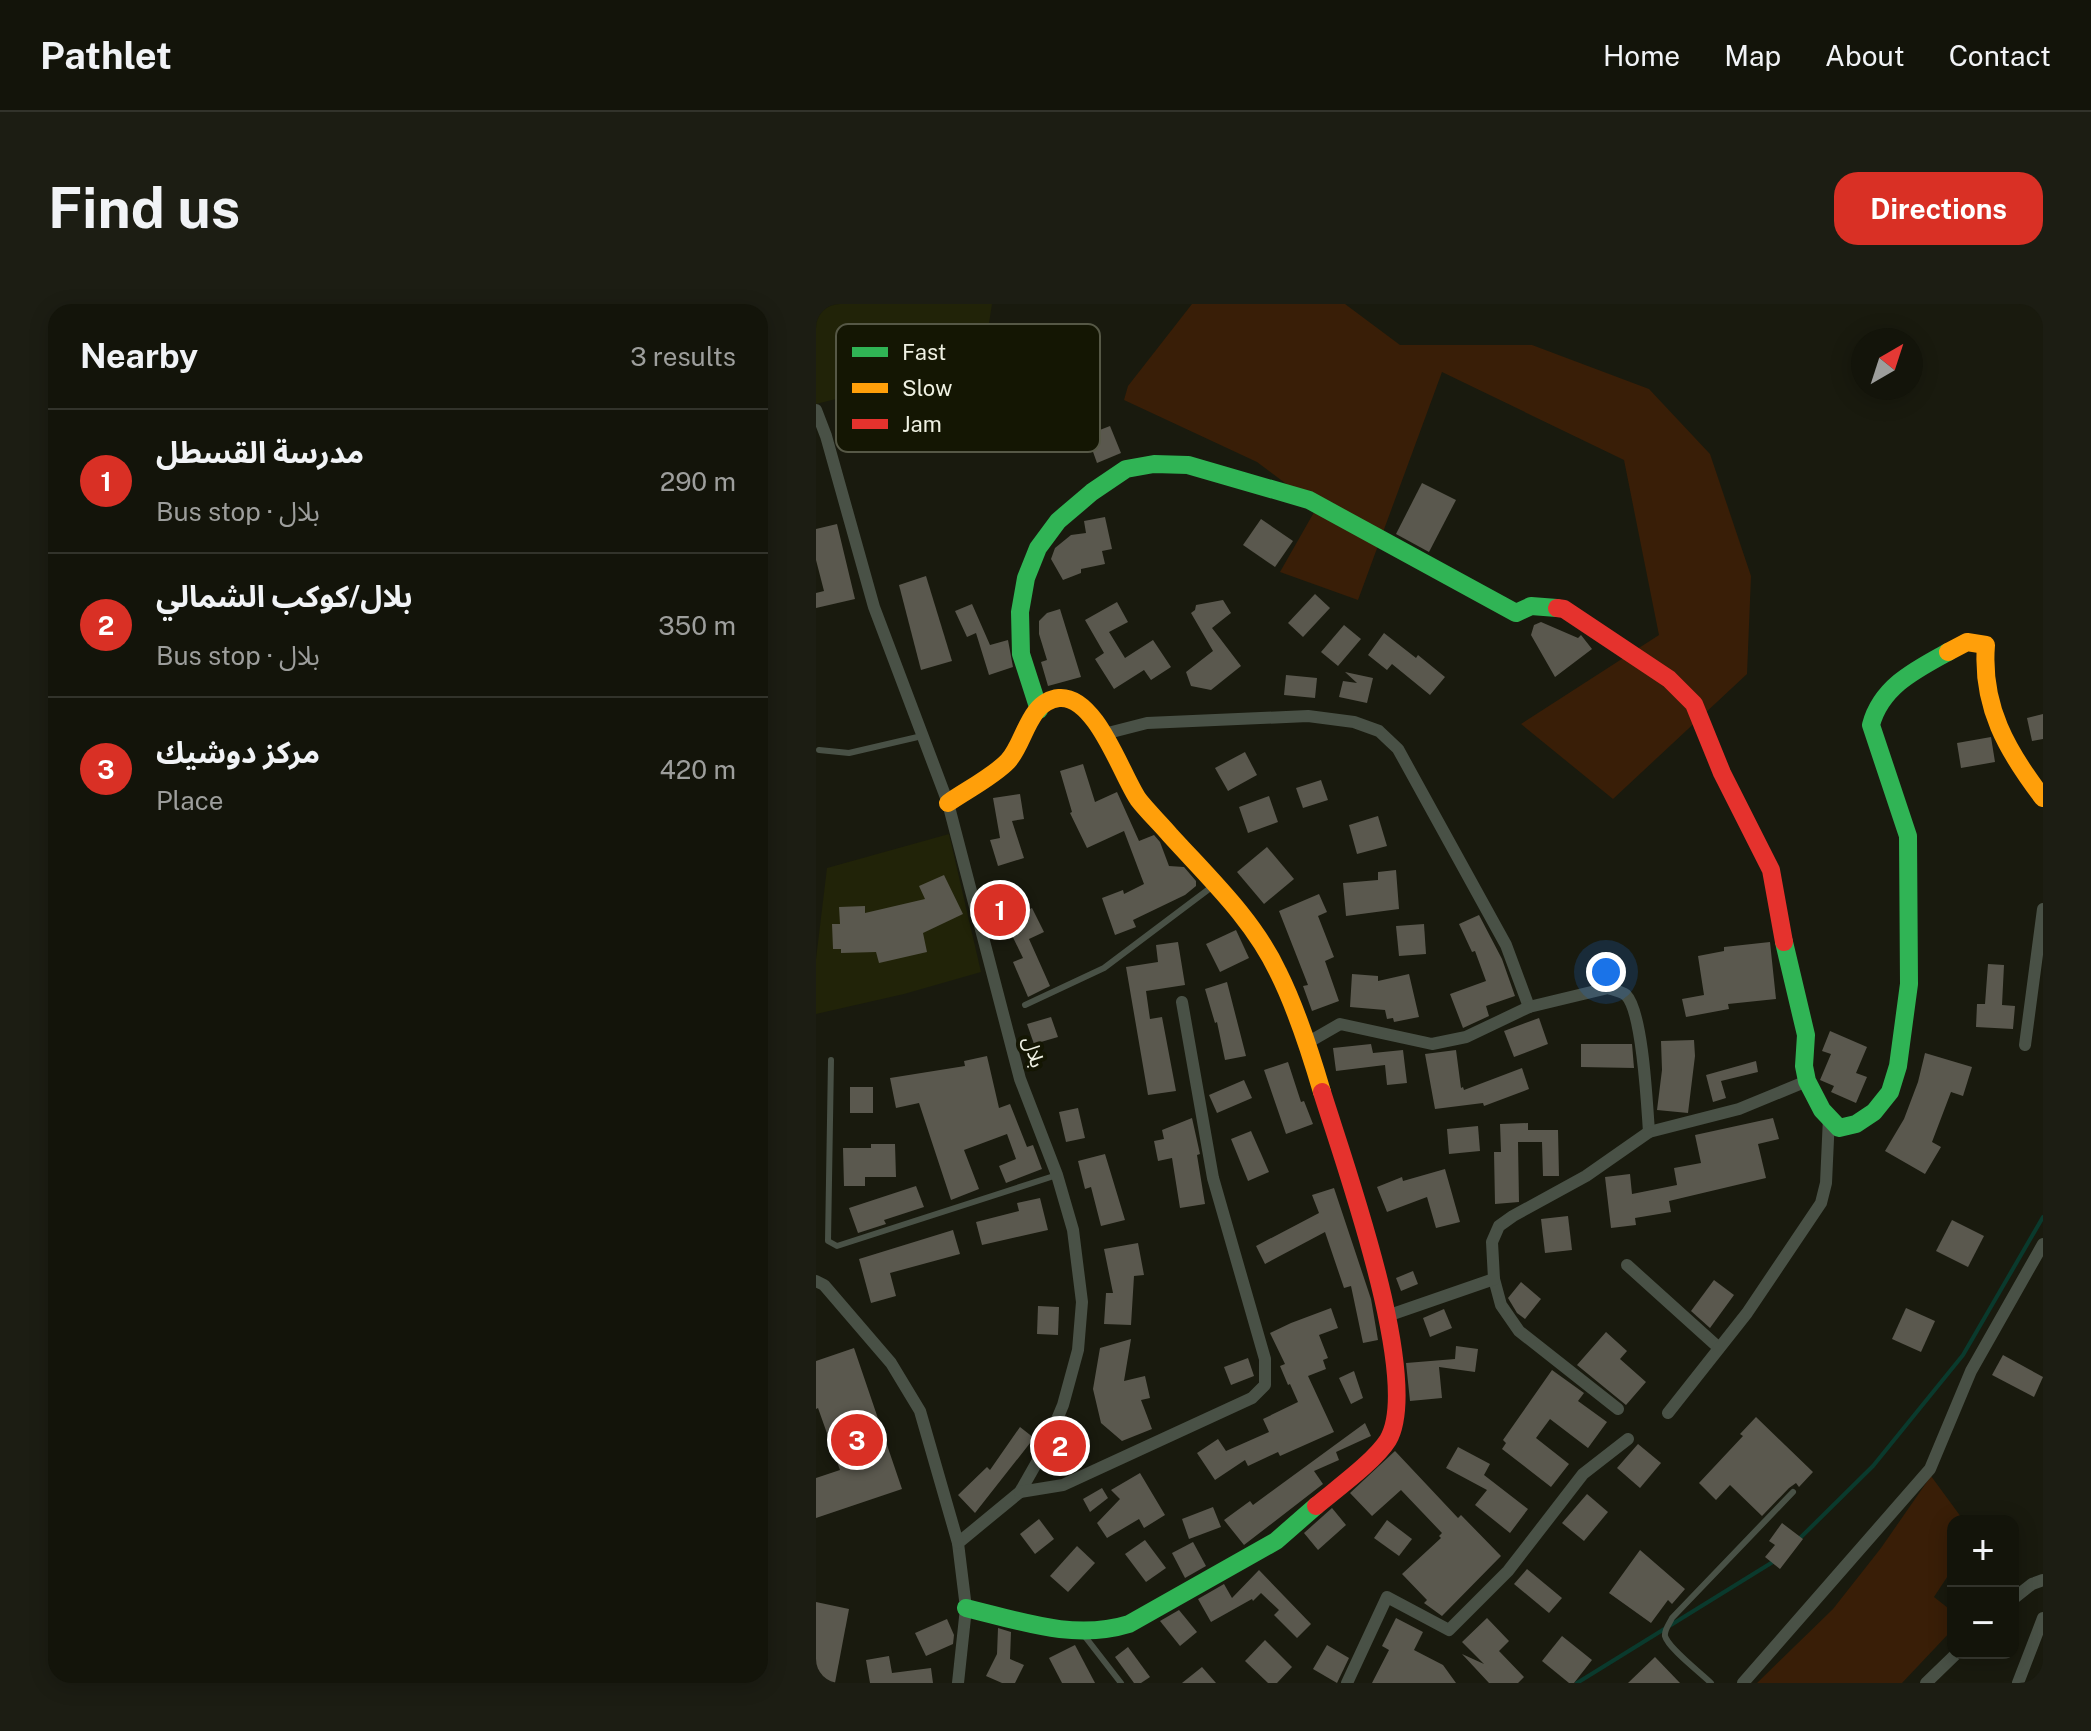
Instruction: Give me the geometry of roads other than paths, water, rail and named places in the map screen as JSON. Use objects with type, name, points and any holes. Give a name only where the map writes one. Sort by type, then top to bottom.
[{"type":"street","name":"بلال","points":[[816,410],[874,607],[948,803],[1020,1079],[1057,1175],[1073,1230],[1082,1302],[1078,1350],[1057,1419],[1045,1448],[1020,1492],[958,1543]]},
{"type":"street","points":[[1039,710],[1021,654],[1020,612],[1026,578],[1038,548],[1058,521],[1126,469],[1154,464],[1188,465],[1309,500],[1516,613],[1531,606],[1564,609],[1669,679],[1694,704],[1722,773],[1771,870],[1788,967],[1806,1035],[1804,1066],[1807,1081],[1822,1110],[1839,1128],[1856,1124],[1874,1112],[1890,1092],[1898,1066],[1909,984],[1908,836],[1871,725],[1872,712],[1889,689],[1959,645],[1967,642],[1986,645],[1985,684],[1996,716],[2026,777],[2043,798]]},
{"type":"street","points":[[948,803],[1008,761],[1045,702],[1069,699],[1080,705],[1104,734],[1138,799],[1243,915],[1278,971],[1307,1043],[1372,1251],[1387,1316],[1395,1374],[1395,1417],[1388,1440],[1374,1456],[1276,1541],[1115,1631],[1081,1631],[966,1608]]},
{"type":"street","points":[[1104,734],[1147,723],[1308,716],[1354,722],[1379,731],[1398,749],[1506,945],[1529,1007]]},
{"type":"street","points":[[2025,1045],[2043,909]]},
{"type":"street","points":[[1307,1043],[1340,1024],[1432,1044],[1466,1037],[1529,1007],[1608,988],[1627,996],[1632,1007],[1642,1051],[1649,1132]]},
{"type":"street","points":[[1020,1492],[1063,1485],[1252,1398],[1265,1385],[1265,1359],[1213,1178],[1182,1002]]},
{"type":"street","points":[[1618,1409],[1519,1331],[1501,1305],[1494,1279],[1492,1242],[1499,1226],[1586,1176],[1649,1132],[1739,1109],[1807,1081]]},
{"type":"street","points":[[1668,1413],[1747,1313],[1821,1203],[1826,1183],[1829,1117]]},
{"type":"street","points":[[1743,1683],[1930,1469],[1971,1371],[2043,1244]]},
{"type":"street","points":[[1627,1265],[1719,1348]]},
{"type":"street","points":[[1387,1316],[1494,1279]]},
{"type":"street","points":[[816,1281],[824,1285],[891,1363],[920,1411],[958,1543],[966,1608],[958,1683]]},
{"type":"street","points":[[1347,1683],[1387,1597],[1449,1630],[1508,1571],[1583,1474],[1628,1439]]},
{"type":"street","points":[[2019,1594],[2043,1580]]},
{"type":"street","points":[[2018,1683],[2043,1618]]},
{"type":"street","points":[[1926,1683],[1951,1659]]},
{"type":"lane","points":[[819,750],[849,753],[922,736]]},
{"type":"lane","points":[[1025,1005],[1104,968],[1215,885]]},
{"type":"lane","points":[[831,1060],[828,1241],[837,1246],[1057,1175]]},
{"type":"lane","points":[[1711,1683],[1673,1647],[1665,1637],[1665,1631],[1672,1618],[1793,1492]]},
{"type":"lane","points":[[1081,1631],[1121,1683]]},
{"type":"waterway","points":[[1797,1541],[1873,1466],[1963,1355],[2043,1217]]},
{"type":"waterway","points":[[1577,1683],[1776,1560]]},
{"type":"place","name":"مدرسة القسطل","points":[[1000,910]]},
{"type":"place","name":"مركز دوشيك","points":[[857,1440]]},
{"type":"place","name":"بلال/كوكب الشمالي","points":[[1060,1446]]}]
